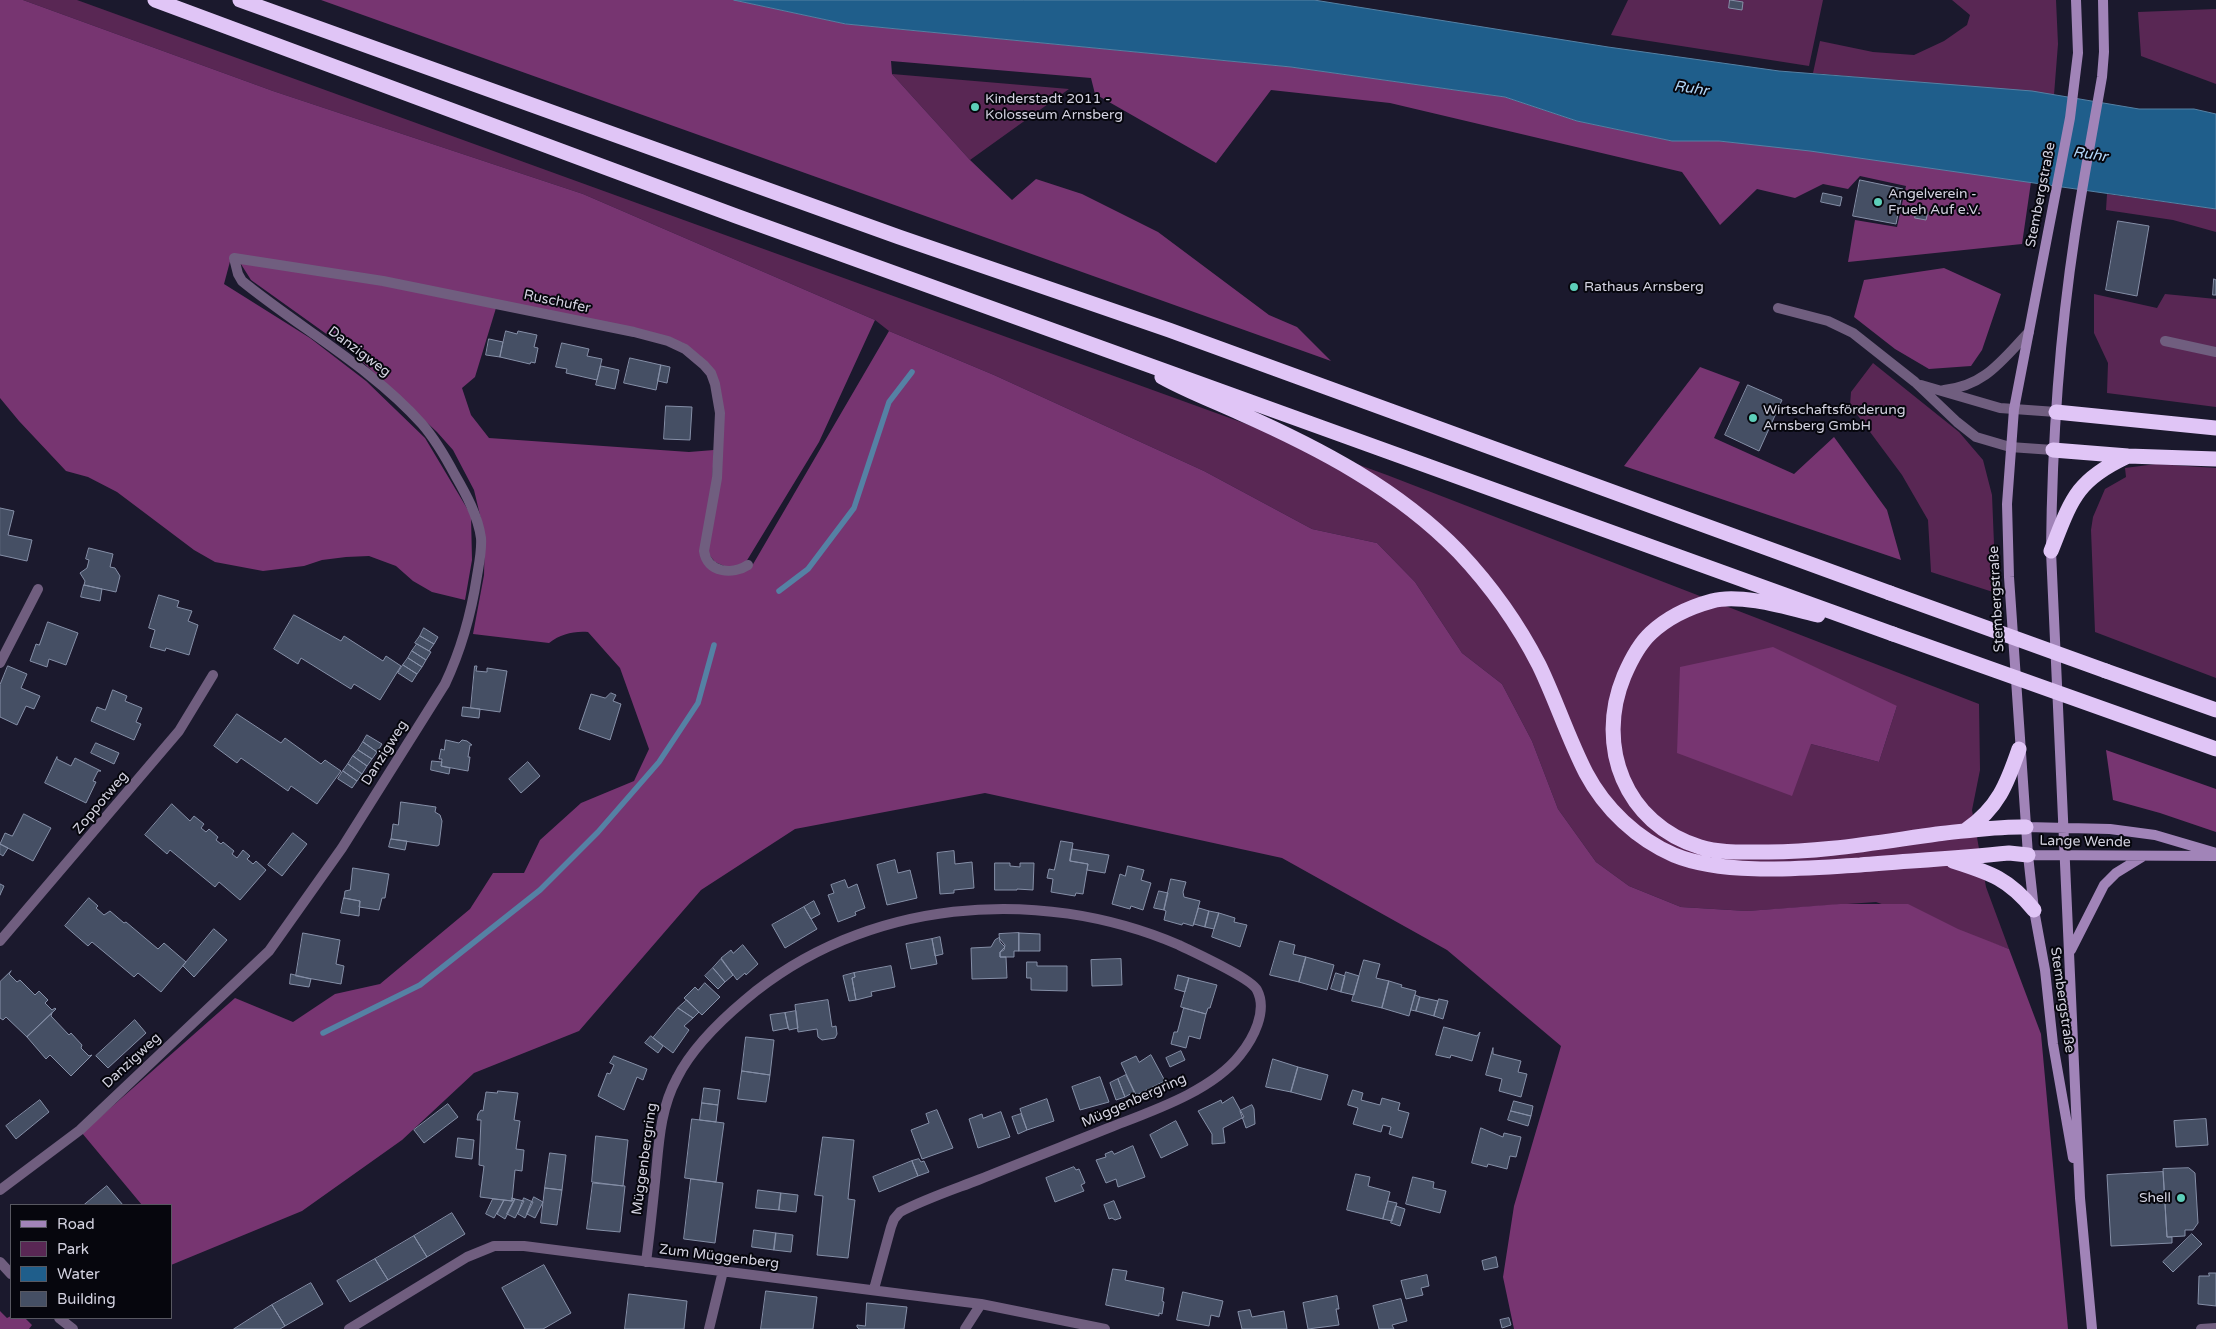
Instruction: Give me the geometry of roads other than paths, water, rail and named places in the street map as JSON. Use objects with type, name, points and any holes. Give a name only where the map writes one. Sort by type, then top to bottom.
[{"type":"highway","points":[[155,0],[727,212],[2216,749]]},
{"type":"highway","points":[[240,0],[899,237],[1169,330],[1890,594],[2216,710]]},
{"type":"highway","points":[[1124,356],[1179,387],[1278,430],[1345,465],[1381,486],[1435,528],[1484,579],[1507,611],[1539,666],[1580,759],[1601,796],[1631,829],[1656,846],[1675,855],[1708,865],[1750,868],[1806,868],[2009,853],[2028,855]]},
{"type":"highway","points":[[2056,412],[2216,428]]},
{"type":"highway","points":[[2053,450],[2128,456],[2216,459]]},
{"type":"highway","points":[[2051,551],[2073,499],[2084,484],[2102,468],[2128,456]]},
{"type":"highway","points":[[1888,632],[1763,602],[1729,598],[1712,600],[1682,612],[1650,634],[1629,665],[1620,687],[1616,700],[1614,733],[1619,767],[1626,787],[1642,812],[1657,825],[1685,842],[1720,852],[1787,852],[1965,831],[2026,827]]},
{"type":"highway","points":[[1965,831],[1983,818],[1995,802],[2008,782],[2019,749]]},
{"type":"highway","points":[[1945,859],[1994,875],[2019,892],[2034,910]]},
{"type":"main road","name":"Stembergstraße","points":[[2076,0],[2078,28],[2076,71],[2053,212],[2014,409],[2007,504],[2009,577],[2019,749],[2028,855],[2034,910],[2045,970],[2053,1044],[2080,1198]]},
{"type":"main road","name":"Stembergstraße","points":[[2092,1329],[2080,1198],[2051,551],[2053,450],[2066,303],[2078,218],[2102,77],[2104,52],[2102,0]]},
{"type":"main road","name":"Lange Wende","points":[[2026,827],[2099,828],[2155,835],[2216,855]]},
{"type":"main road","name":"Lange Wende","points":[[2028,855],[2142,857],[2216,855]]},
{"type":"main road","name":"Lange Wende","points":[[2070,953],[2104,885],[2116,873],[2142,857]]},
{"type":"street","name":"Ruschufer","points":[[251,288],[238,274],[234,258],[384,281],[634,332],[678,344],[694,356],[711,374],[718,399],[719,455],[716,487],[704,551],[706,560],[712,566],[728,571],[742,569],[748,565]]},
{"type":"street","name":"Danzigweg","points":[[0,1190],[80,1130],[268,951],[342,848],[445,684],[472,608],[480,554],[479,531],[463,489],[424,426],[357,366],[251,288]]},
{"type":"street","points":[[1778,308],[1828,321],[1843,328],[1915,382],[1976,437],[2010,447],[2053,450]]},
{"type":"street","points":[[1938,391],[1956,389],[1978,381],[2029,332]]},
{"type":"street","points":[[2165,341],[2216,352]]},
{"type":"street","points":[[1915,382],[1982,404],[2014,409],[2056,412]]},
{"type":"street","points":[[0,663],[38,589]]},
{"type":"street","name":"Zoppotweg","points":[[0,941],[179,731],[212,675]]},
{"type":"street","name":"Müggenbergring","points":[[646,1262],[661,1126],[667,1100],[677,1076],[708,1036],[730,1012],[796,962],[836,942],[884,926],[937,914],[1008,909],[1059,912],[1105,921],[1152,934],[1188,949],[1253,984],[1259,995],[1261,1006],[1257,1026],[1242,1053],[1224,1070],[1207,1083],[1156,1109],[900,1212],[894,1219],[891,1227],[874,1289]]},
{"type":"street","name":"Zum Müggenberg","points":[[349,1329],[467,1257],[494,1246],[524,1246],[874,1289],[981,1304],[1104,1329]]},
{"type":"street","points":[[0,1262],[10,1273]]},
{"type":"street","points":[[709,1329],[723,1271]]},
{"type":"street","points":[[966,1329],[981,1304]]},
{"type":"street","points":[[60,1319],[73,1329]]},
{"type":"street","points":[[2201,1329],[2216,1328]]},
{"type":"water","name":"Ruhr","points":[[734,0],[1314,0],[1608,47],[1779,71],[2032,91],[2139,109],[2194,109],[2216,114],[2216,209],[1810,151],[1719,141],[1672,141],[1577,121],[1505,97],[1291,67],[846,24]]},
{"type":"waterway","points":[[779,591],[808,569],[854,508],[889,402],[912,372]]},
{"type":"waterway","points":[[323,1033],[420,985],[540,890],[598,832],[659,762],[698,703],[714,645]]},
{"type":"place","name":"Kinderstadt 2011 - Kolosseum Arnsberg","points":[[975,107]]},
{"type":"place","name":"Angelverein - Frueh Auf e.V.","points":[[1878,202]]},
{"type":"place","name":"Rathaus Arnsberg","points":[[1574,287]]},
{"type":"place","name":"Wirtschaftsförderung Arnsberg GmbH","points":[[1753,418]]},
{"type":"place","name":"Shell","points":[[2181,1198]]}]
